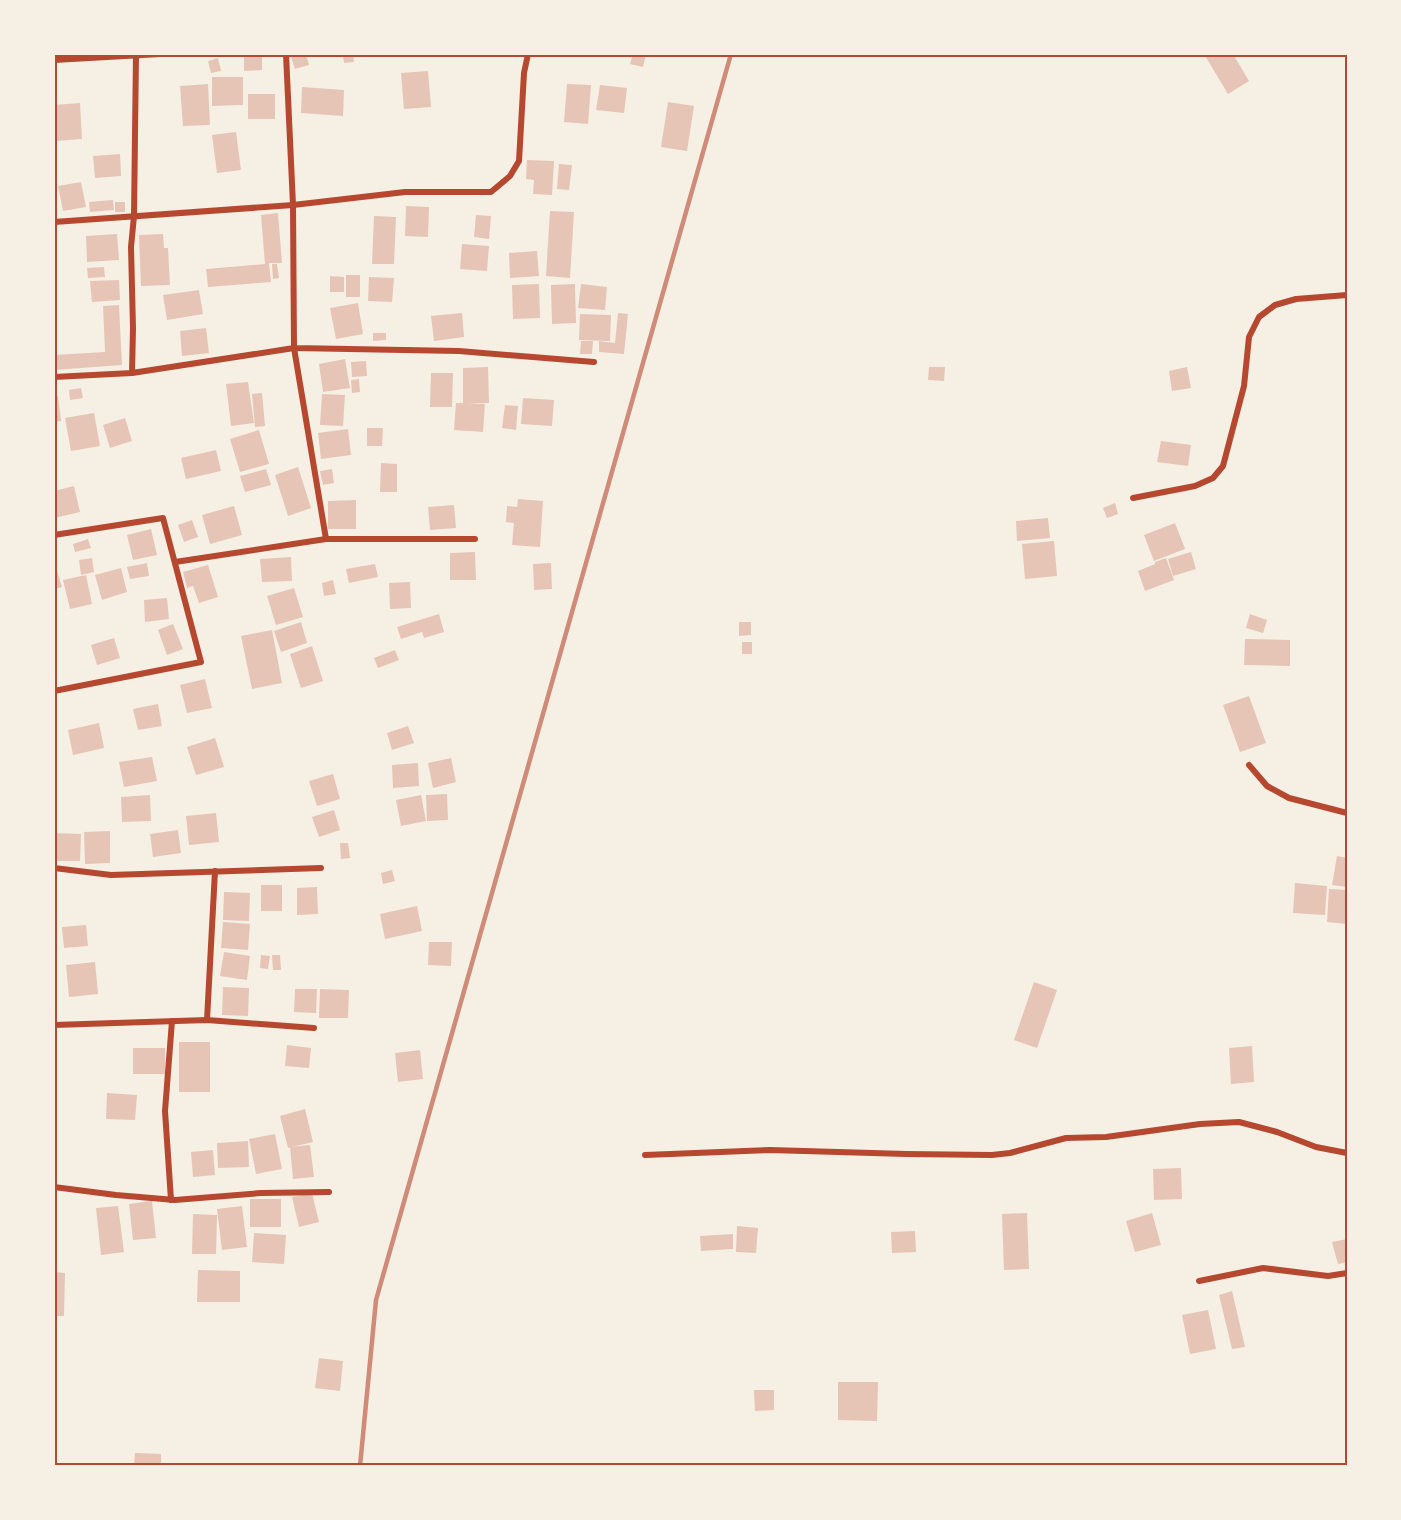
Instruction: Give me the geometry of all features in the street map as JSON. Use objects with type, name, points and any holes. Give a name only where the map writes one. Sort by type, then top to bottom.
[{"type":"street","points":[[54,60],[160,54]]},
{"type":"street","points":[[286,54],[292,205],[294,348],[326,539]]},
{"type":"street","points":[[54,222],[292,205],[405,192],[491,192],[510,176],[519,161],[524,73],[528,54]]},
{"type":"street","points":[[132,373],[131,247],[134,216],[136,55]]},
{"type":"street","points":[[1133,498],[1195,486],[1213,478],[1224,466],[1244,386],[1249,337],[1259,317],[1275,305],[1296,299],[1347,295]]},
{"type":"street","points":[[54,377],[132,373],[294,348],[459,351],[594,362]]},
{"type":"street","points":[[54,535],[163,518],[201,662],[54,691]]},
{"type":"street","points":[[175,562],[326,539],[475,539]]},
{"type":"street","points":[[1249,765],[1267,786],[1289,798],[1347,813]]},
{"type":"street","points":[[54,868],[111,875],[321,868]]},
{"type":"street","points":[[207,1020],[215,871]]},
{"type":"street","points":[[54,1025],[207,1020],[314,1028]]},
{"type":"street","points":[[171,1200],[165,1111],[172,1021]]},
{"type":"street","points":[[645,1155],[770,1150],[992,1155],[1010,1153],[1066,1138],[1106,1137],[1200,1124],[1239,1122],[1277,1132],[1316,1147],[1347,1153]]},
{"type":"street","points":[[54,1188],[171,1200],[261,1192],[328,1192]]},
{"type":"street","points":[[1198,1281],[1263,1268],[1328,1276],[1347,1273]]},
{"type":"building","points":[[306,54],[309,65],[295,69],[291,57]]},
{"type":"building","points":[[353,54],[354,62],[344,63],[343,55]]},
{"type":"building","points":[[633,54],[646,54],[643,67],[630,64]]},
{"type":"building","points":[[1204,54],[1233,54],[1249,81],[1228,94]]},
{"type":"building","points":[[244,56],[262,56],[262,70],[244,71]]},
{"type":"building","points":[[218,58],[221,71],[211,73],[208,61]]},
{"type":"building","points":[[428,71],[431,107],[404,109],[401,73]]},
{"type":"building","points":[[212,77],[243,77],[243,105],[212,106]]},
{"type":"building","points":[[208,84],[210,125],[183,126],[180,86]]},
{"type":"building","points":[[567,84],[591,85],[588,124],[564,122]]},
{"type":"building","points":[[600,85],[627,88],[624,113],[596,110]]},
{"type":"building","points":[[302,87],[344,90],[343,116],[301,113]]},
{"type":"building","points":[[248,94],[275,94],[275,119],[248,119]]},
{"type":"building","points":[[668,102],[694,106],[687,151],[661,147]]},
{"type":"building","points":[[80,103],[82,139],[56,141],[54,105]]},
{"type":"building","points":[[236,132],[241,170],[217,173],[212,135]]},
{"type":"building","points":[[120,154],[121,176],[95,178],[93,156]]},
{"type":"building","points":[[527,160],[554,161],[552,195],[533,194],[534,180],[526,179]]},
{"type":"building","points":[[559,164],[572,165],[569,190],[557,189]]},
{"type":"building","points":[[81,182],[86,207],[63,211],[58,186]]},
{"type":"building","points":[[113,200],[114,210],[90,212],[89,202]]},
{"type":"building","points":[[115,202],[125,202],[125,212],[115,212]]},
{"type":"building","points":[[406,206],[429,207],[428,237],[405,236]]},
{"type":"building","points":[[550,211],[574,212],[570,278],[546,276]]},
{"type":"building","points":[[278,213],[282,263],[269,263],[271,282],[208,287],[206,269],[265,264],[261,215]]},
{"type":"building","points":[[476,215],[491,216],[489,239],[474,237]]},
{"type":"building","points":[[374,216],[396,217],[394,264],[372,264]]},
{"type":"building","points":[[117,234],[119,260],[87,262],[86,236]]},
{"type":"building","points":[[163,234],[164,248],[168,248],[170,285],[141,286],[139,235]]},
{"type":"building","points":[[462,244],[489,246],[487,271],[460,269]]},
{"type":"building","points":[[537,251],[539,276],[510,278],[509,253]]},
{"type":"building","points":[[272,264],[277,264],[279,278],[273,279]]},
{"type":"building","points":[[104,267],[105,277],[88,278],[87,268]]},
{"type":"building","points":[[346,275],[360,275],[360,297],[346,297]]},
{"type":"building","points":[[330,276],[344,277],[344,292],[330,292]]},
{"type":"building","points":[[369,277],[394,278],[392,302],[368,301]]},
{"type":"building","points":[[119,280],[120,300],[92,302],[90,281]]},
{"type":"building","points":[[539,284],[540,318],[513,319],[512,285]]},
{"type":"building","points":[[575,284],[576,323],[552,324],[551,285]]},
{"type":"building","points":[[581,284],[607,287],[605,310],[578,308]]},
{"type":"building","points":[[199,290],[203,314],[167,320],[163,295]]},
{"type":"building","points":[[358,303],[363,334],[336,339],[330,308]]},
{"type":"building","points":[[119,305],[122,365],[54,370],[54,355],[105,352],[103,306]]},
{"type":"building","points":[[462,313],[464,337],[434,341],[431,316]]},
{"type":"building","points":[[618,313],[628,314],[624,354],[599,352],[599,341],[615,343]]},
{"type":"building","points":[[580,314],[611,315],[610,341],[579,340]]},
{"type":"building","points":[[206,328],[209,353],[182,356],[180,331]]},
{"type":"building","points":[[373,333],[386,333],[386,340],[373,341]]},
{"type":"building","points":[[581,341],[593,341],[592,354],[580,354]]},
{"type":"building","points":[[345,359],[350,388],[323,392],[319,364]]},
{"type":"building","points":[[366,361],[367,376],[352,377],[351,362]]},
{"type":"building","points":[[488,367],[489,403],[468,403],[485,404],[483,432],[454,430],[456,403],[463,403],[463,368]]},
{"type":"building","points":[[929,367],[945,367],[944,381],[928,380]]},
{"type":"building","points":[[1187,367],[1191,388],[1172,391],[1169,371]]},
{"type":"building","points":[[431,373],[453,373],[452,407],[430,407]]},
{"type":"building","points":[[359,379],[360,392],[352,393],[351,380]]},
{"type":"building","points":[[248,382],[254,423],[231,426],[226,384]]},
{"type":"building","points":[[81,388],[83,398],[70,400],[69,390]]},
{"type":"building","points":[[262,393],[265,426],[255,427],[252,394]]},
{"type":"building","points":[[322,394],[345,395],[343,426],[320,425]]},
{"type":"building","points":[[54,396],[58,396],[61,421],[54,422]]},
{"type":"building","points":[[523,398],[554,400],[552,426],[521,424]]},
{"type":"building","points":[[505,405],[518,406],[516,430],[502,428]]},
{"type":"building","points":[[94,413],[100,446],[71,451],[65,418]]},
{"type":"building","points":[[125,418],[132,441],[110,448],[103,425]]},
{"type":"building","points":[[367,428],[383,428],[382,446],[367,446]]},
{"type":"building","points":[[348,429],[351,455],[321,459],[318,433]]},
{"type":"building","points":[[259,430],[269,464],[240,472],[230,439]]},
{"type":"building","points":[[1161,441],[1191,445],[1188,466],[1157,462]]},
{"type":"building","points":[[216,450],[221,471],[186,479],[181,458]]},
{"type":"building","points":[[381,463],[397,464],[397,492],[380,492]]},
{"type":"building","points":[[298,467],[311,508],[288,516],[275,475]]},
{"type":"building","points":[[266,469],[271,485],[245,492],[240,476]]},
{"type":"building","points":[[332,469],[334,483],[323,485],[320,471]]},
{"type":"building","points":[[74,486],[80,512],[54,518],[54,491]]},
{"type":"building","points":[[518,499],[543,501],[540,547],[512,545],[514,523],[506,522],[507,506],[517,507]]},
{"type":"building","points":[[356,500],[356,529],[328,529],[328,501]]},
{"type":"building","points":[[1115,503],[1118,514],[1107,518],[1103,508]]},
{"type":"building","points":[[454,505],[456,528],[430,530],[428,507]]},
{"type":"building","points":[[234,506],[242,535],[210,544],[202,515]]},
{"type":"building","points":[[1048,518],[1050,538],[1017,541],[1016,521]]},
{"type":"building","points":[[192,520],[198,537],[184,542],[178,525]]},
{"type":"building","points":[[1175,523],[1185,549],[1154,561],[1144,535]]},
{"type":"building","points":[[151,529],[157,555],[133,560],[127,535]]},
{"type":"building","points":[[88,539],[91,548],[75,552],[73,544]]},
{"type":"building","points":[[1054,541],[1057,576],[1025,579],[1022,544]]},
{"type":"building","points":[[475,552],[476,580],[450,580],[450,553]]},
{"type":"building","points":[[1191,552],[1196,569],[1173,576],[1168,559]]},
{"type":"building","points":[[291,557],[292,581],[262,582],[260,559]]},
{"type":"building","points":[[92,558],[94,572],[81,575],[79,560]]},
{"type":"building","points":[[1166,558],[1174,580],[1145,591],[1138,571]]},
{"type":"building","points":[[54,561],[62,587],[54,589]]},
{"type":"building","points":[[147,563],[149,576],[130,579],[127,567]]},
{"type":"building","points":[[551,563],[552,589],[534,590],[533,564]]},
{"type":"building","points":[[375,564],[378,577],[349,583],[346,569]]},
{"type":"building","points":[[208,565],[218,597],[199,603],[193,586],[187,588],[183,572]]},
{"type":"building","points":[[121,568],[127,592],[102,600],[95,575]]},
{"type":"building","points":[[86,575],[92,604],[70,609],[63,580]]},
{"type":"building","points":[[333,580],[336,594],[324,596],[322,583]]},
{"type":"building","points":[[410,582],[411,608],[390,609],[389,583]]},
{"type":"building","points":[[294,588],[303,617],[276,625],[267,596]]},
{"type":"building","points":[[167,598],[169,619],[145,622],[144,600]]},
{"type":"building","points":[[439,614],[444,632],[424,638],[422,632],[401,639],[397,627]]},
{"type":"building","points":[[1250,614],[1267,620],[1263,633],[1246,628]]},
{"type":"building","points":[[301,622],[307,643],[281,652],[274,631]]},
{"type":"building","points":[[739,622],[751,622],[751,635],[739,636]]},
{"type":"building","points":[[173,624],[183,649],[167,655],[158,630]]},
{"type":"building","points":[[272,630],[282,683],[252,689],[241,636]]},
{"type":"building","points":[[114,638],[120,658],[97,665],[91,645]]},
{"type":"building","points":[[1245,639],[1290,640],[1290,666],[1244,665]]},
{"type":"building","points":[[742,642],[752,642],[752,654],[742,654]]},
{"type":"building","points":[[312,646],[323,681],[301,688],[290,654]]},
{"type":"building","points":[[395,650],[399,660],[378,668],[374,658]]},
{"type":"building","points":[[205,679],[212,708],[187,713],[180,685]]},
{"type":"building","points":[[1249,696],[1266,743],[1240,752],[1223,705]]},
{"type":"building","points":[[158,704],[162,726],[138,730],[133,709]]},
{"type":"building","points":[[99,723],[104,748],[73,755],[68,730]]},
{"type":"building","points":[[408,726],[414,743],[392,750],[387,733]]},
{"type":"building","points":[[215,738],[224,767],[196,775],[187,747]]},
{"type":"building","points":[[152,757],[157,781],[124,787],[119,762]]},
{"type":"building","points":[[451,758],[456,782],[433,788],[428,763]]},
{"type":"building","points":[[418,763],[419,786],[393,788],[392,765]]},
{"type":"building","points":[[333,774],[340,799],[317,806],[309,781]]},
{"type":"building","points":[[447,794],[448,820],[427,821],[426,795]]},
{"type":"building","points":[[150,795],[151,821],[122,822],[121,797]]},
{"type":"building","points":[[421,795],[426,821],[401,826],[396,800]]},
{"type":"building","points":[[334,810],[340,830],[319,837],[312,817]]},
{"type":"building","points":[[216,813],[219,842],[189,845],[186,816]]},
{"type":"building","points":[[178,830],[181,853],[153,857],[150,834]]},
{"type":"building","points":[[110,831],[110,863],[85,864],[84,832]]},
{"type":"building","points":[[54,833],[81,834],[80,861],[54,861]]},
{"type":"building","points":[[340,843],[348,843],[350,858],[341,859]]},
{"type":"building","points":[[1337,856],[1347,858],[1347,887],[1332,885]]},
{"type":"building","points":[[392,870],[395,881],[383,884],[381,873]]},
{"type":"building","points":[[1295,883],[1327,886],[1325,915],[1293,913]]},
{"type":"building","points":[[261,885],[282,885],[282,911],[261,911]]},
{"type":"building","points":[[317,887],[318,914],[297,915],[297,888]]},
{"type":"building","points":[[1329,889],[1347,890],[1347,924],[1327,922]]},
{"type":"building","points":[[224,892],[250,893],[249,921],[223,920]]},
{"type":"building","points":[[417,906],[422,931],[385,939],[380,914]]},
{"type":"building","points":[[223,922],[250,924],[248,950],[221,948]]},
{"type":"building","points":[[86,925],[88,946],[64,948],[62,927]]},
{"type":"building","points":[[429,942],[452,942],[451,966],[428,965]]},
{"type":"building","points":[[224,952],[250,956],[247,980],[220,976]]},
{"type":"building","points":[[261,955],[270,956],[268,969],[260,968]]},
{"type":"building","points":[[272,955],[280,955],[281,970],[273,970]]},
{"type":"building","points":[[95,962],[98,994],[69,997],[66,965]]},
{"type":"building","points":[[1034,982],[1057,990],[1037,1048],[1014,1040]]},
{"type":"building","points":[[223,987],[249,988],[248,1016],[222,1015]]},
{"type":"building","points":[[295,989],[317,989],[316,1013],[294,1012]]},
{"type":"building","points":[[320,989],[349,990],[348,1018],[319,1018]]},
{"type":"building","points":[[179,1042],[210,1042],[210,1092],[179,1092]]},
{"type":"building","points":[[287,1045],[311,1048],[309,1068],[285,1066]]},
{"type":"building","points":[[1252,1046],[1254,1082],[1231,1084],[1229,1048]]},
{"type":"building","points":[[133,1048],[165,1048],[165,1074],[133,1074]]},
{"type":"building","points":[[420,1050],[423,1079],[398,1082],[395,1053]]},
{"type":"building","points":[[107,1093],[137,1095],[135,1120],[106,1119]]},
{"type":"building","points":[[305,1109],[313,1142],[288,1148],[280,1116]]},
{"type":"building","points":[[275,1134],[282,1169],[256,1174],[249,1139]]},
{"type":"building","points":[[248,1141],[249,1167],[218,1168],[217,1143]]},
{"type":"building","points":[[310,1145],[314,1177],[293,1179],[290,1147]]},
{"type":"building","points":[[213,1150],[215,1175],[193,1177],[191,1152]]},
{"type":"building","points":[[1181,1168],[1182,1199],[1154,1200],[1153,1169]]},
{"type":"building","points":[[312,1193],[319,1222],[299,1227],[292,1197]]},
{"type":"building","points":[[250,1199],[281,1199],[281,1227],[250,1227]]},
{"type":"building","points":[[152,1201],[156,1238],[133,1240],[129,1204]]},
{"type":"building","points":[[118,1206],[124,1252],[101,1255],[96,1208]]},
{"type":"building","points":[[242,1206],[247,1247],[222,1250],[217,1209]]},
{"type":"building","points":[[1027,1213],[1029,1269],[1004,1270],[1002,1214]]},
{"type":"building","points":[[1152,1213],[1161,1245],[1135,1252],[1126,1221]]},
{"type":"building","points":[[193,1214],[217,1215],[216,1254],[192,1254]]},
{"type":"building","points":[[737,1226],[758,1228],[756,1253],[736,1252]]},
{"type":"building","points":[[915,1231],[916,1252],[892,1253],[891,1232]]},
{"type":"building","points":[[254,1233],[286,1235],[284,1264],[252,1262]]},
{"type":"building","points":[[733,1234],[733,1249],[701,1251],[700,1236]]},
{"type":"building","points":[[1347,1239],[1347,1262],[1338,1264],[1332,1242]]},
{"type":"building","points":[[198,1270],[240,1271],[240,1302],[197,1302]]},
{"type":"building","points":[[54,1272],[65,1273],[64,1316],[54,1316]]},
{"type":"building","points":[[1232,1291],[1245,1347],[1232,1349],[1219,1295]]},
{"type":"building","points":[[1208,1310],[1216,1349],[1190,1354],[1182,1315]]},
{"type":"building","points":[[319,1358],[343,1361],[340,1391],[315,1388]]},
{"type":"building","points":[[838,1382],[878,1382],[877,1421],[838,1420]]},
{"type":"building","points":[[754,1390],[774,1390],[774,1410],[755,1411]]},
{"type":"building","points":[[135,1453],[161,1454],[161,1466],[134,1466]]},
{"type":"railway","points":[[360,1466],[376,1300],[731,54]]}]
